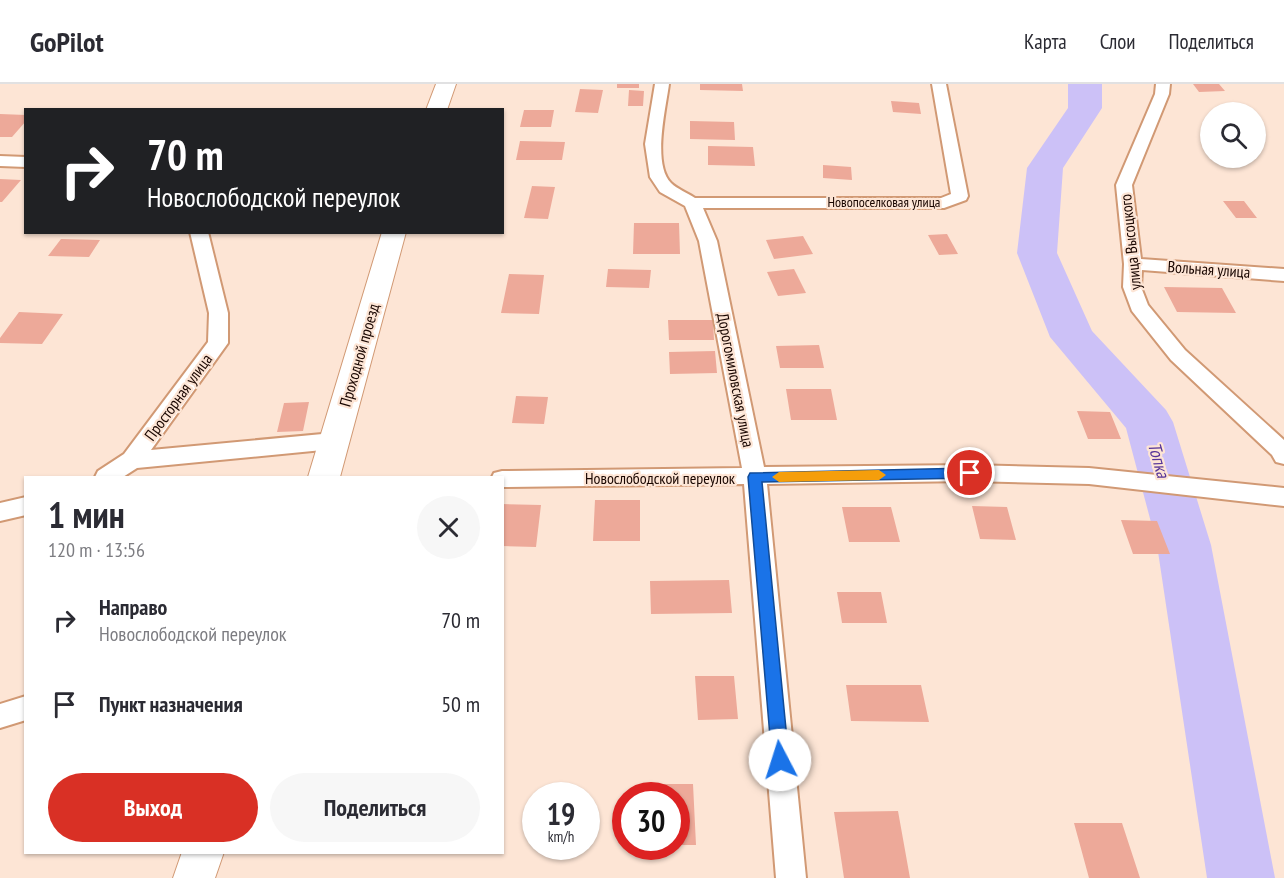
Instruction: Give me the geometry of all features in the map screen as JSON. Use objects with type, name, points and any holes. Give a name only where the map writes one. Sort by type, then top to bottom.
[{"type":"street","points":[[437,108],[446,84]]},
{"type":"street","points":[[662,84],[653,144],[658,177],[666,188],[692,203]]},
{"type":"street","name":"Новопоселковая улица","points":[[692,203],[944,202],[960,196],[939,84]]},
{"type":"street","name":"улица Высоцкого","points":[[1163,84],[1162,94],[1124,185],[1133,264],[1132,287],[1139,307],[1178,355],[1281,450],[1284,456]]},
{"type":"street","points":[[0,161],[24,162]]},
{"type":"street","name":"Дорогомиловская улица","points":[[692,203],[708,241],[755,477],[791,878]]},
{"type":"street","name":"Просторная улица","points":[[108,476],[132,460],[218,343],[221,324],[219,306],[200,234]]},
{"type":"street","name":"Проходной проезд","points":[[324,476],[393,234]]},
{"type":"street","name":"Вольная улица","points":[[1133,264],[1284,275]]},
{"type":"street","points":[[132,460],[333,441]]},
{"type":"street","name":"Новослободской переулок","points":[[504,479],[970,473],[1089,476],[1284,497]]},
{"type":"street","points":[[0,512],[24,506]]},
{"type":"street","points":[[0,716],[24,709]]},
{"type":"street","points":[[194,878],[202,854]]},
{"type":"building","points":[[617,84],[639,84],[639,88],[617,88]]},
{"type":"building","points":[[700,84],[742,84],[743,91],[700,90]]},
{"type":"building","points":[[1193,84],[1219,84],[1225,91],[1199,92]]},
{"type":"building","points":[[580,89],[603,90],[598,113],[575,112]]},
{"type":"building","points":[[629,90],[644,91],[643,106],[628,106]]},
{"type":"building","points":[[891,101],[919,103],[921,114],[893,112]]},
{"type":"building","points":[[524,110],[554,110],[551,127],[520,127]]},
{"type":"building","points":[[0,114],[24,115],[24,123],[12,137],[0,137]]},
{"type":"building","points":[[690,121],[734,122],[735,140],[690,139]]},
{"type":"building","points":[[520,141],[565,142],[562,160],[516,160]]},
{"type":"building","points":[[708,146],[753,147],[755,166],[708,165]]},
{"type":"building","points":[[823,165],[851,167],[852,180],[823,178]]},
{"type":"building","points":[[0,179],[21,180],[2,202],[0,202]]},
{"type":"building","points":[[532,186],[555,187],[548,219],[524,218]]},
{"type":"building","points":[[1223,201],[1244,201],[1257,218],[1236,218]]},
{"type":"building","points":[[634,223],[679,223],[680,254],[633,254]]},
{"type":"building","points":[[947,234],[958,254],[939,255],[928,235]]},
{"type":"building","points":[[803,236],[813,254],[774,259],[766,240]]},
{"type":"building","points":[[61,239],[100,240],[89,257],[48,256]]},
{"type":"building","points":[[608,269],[651,270],[649,288],[606,287]]},
{"type":"building","points":[[794,269],[806,293],[778,296],[767,272]]},
{"type":"building","points":[[509,274],[544,275],[539,314],[501,313]]},
{"type":"building","points":[[1164,287],[1222,288],[1236,313],[1177,312]]},
{"type":"building","points":[[19,312],[63,314],[42,344],[0,343],[0,338]]},
{"type":"building","points":[[668,320],[713,320],[714,340],[669,340]]},
{"type":"building","points":[[819,345],[824,368],[780,368],[776,346]]},
{"type":"building","points":[[715,351],[717,373],[670,374],[669,352]]},
{"type":"building","points":[[786,389],[831,389],[837,420],[791,420]]},
{"type":"building","points":[[516,396],[548,397],[544,424],[512,423]]},
{"type":"building","points":[[309,402],[303,431],[277,432],[284,403]]},
{"type":"building","points":[[1077,411],[1110,412],[1121,439],[1088,439]]},
{"type":"building","points":[[595,500],[640,500],[640,541],[593,541]]},
{"type":"building","points":[[504,504],[541,505],[536,547],[504,546]]},
{"type":"building","points":[[972,506],[1007,507],[1016,540],[980,539]]},
{"type":"building","points":[[842,507],[891,507],[900,542],[849,542]]},
{"type":"building","points":[[1121,520],[1157,521],[1170,554],[1133,554]]},
{"type":"building","points":[[729,580],[732,613],[651,614],[650,581]]},
{"type":"building","points":[[837,592],[881,592],[887,623],[842,623]]},
{"type":"building","points":[[695,676],[734,676],[738,719],[698,720]]},
{"type":"building","points":[[846,685],[921,685],[929,722],[851,721]]},
{"type":"building","points":[[690,784],[693,784],[696,845],[690,845]]},
{"type":"building","points":[[898,811],[910,878],[844,878],[834,812]]},
{"type":"building","points":[[1074,823],[1122,823],[1140,878],[1089,878]]},
{"type":"waterway","name":"Топка","points":[[1085,84],[1085,108],[1045,168],[1037,253],[1072,337],[1149,422],[1184,545],[1241,878]]},
{"type":"slow traffic","points":[[779,477],[879,475]]},
{"type":"route","points":[[780,760],[755,477],[970,473]]}]
